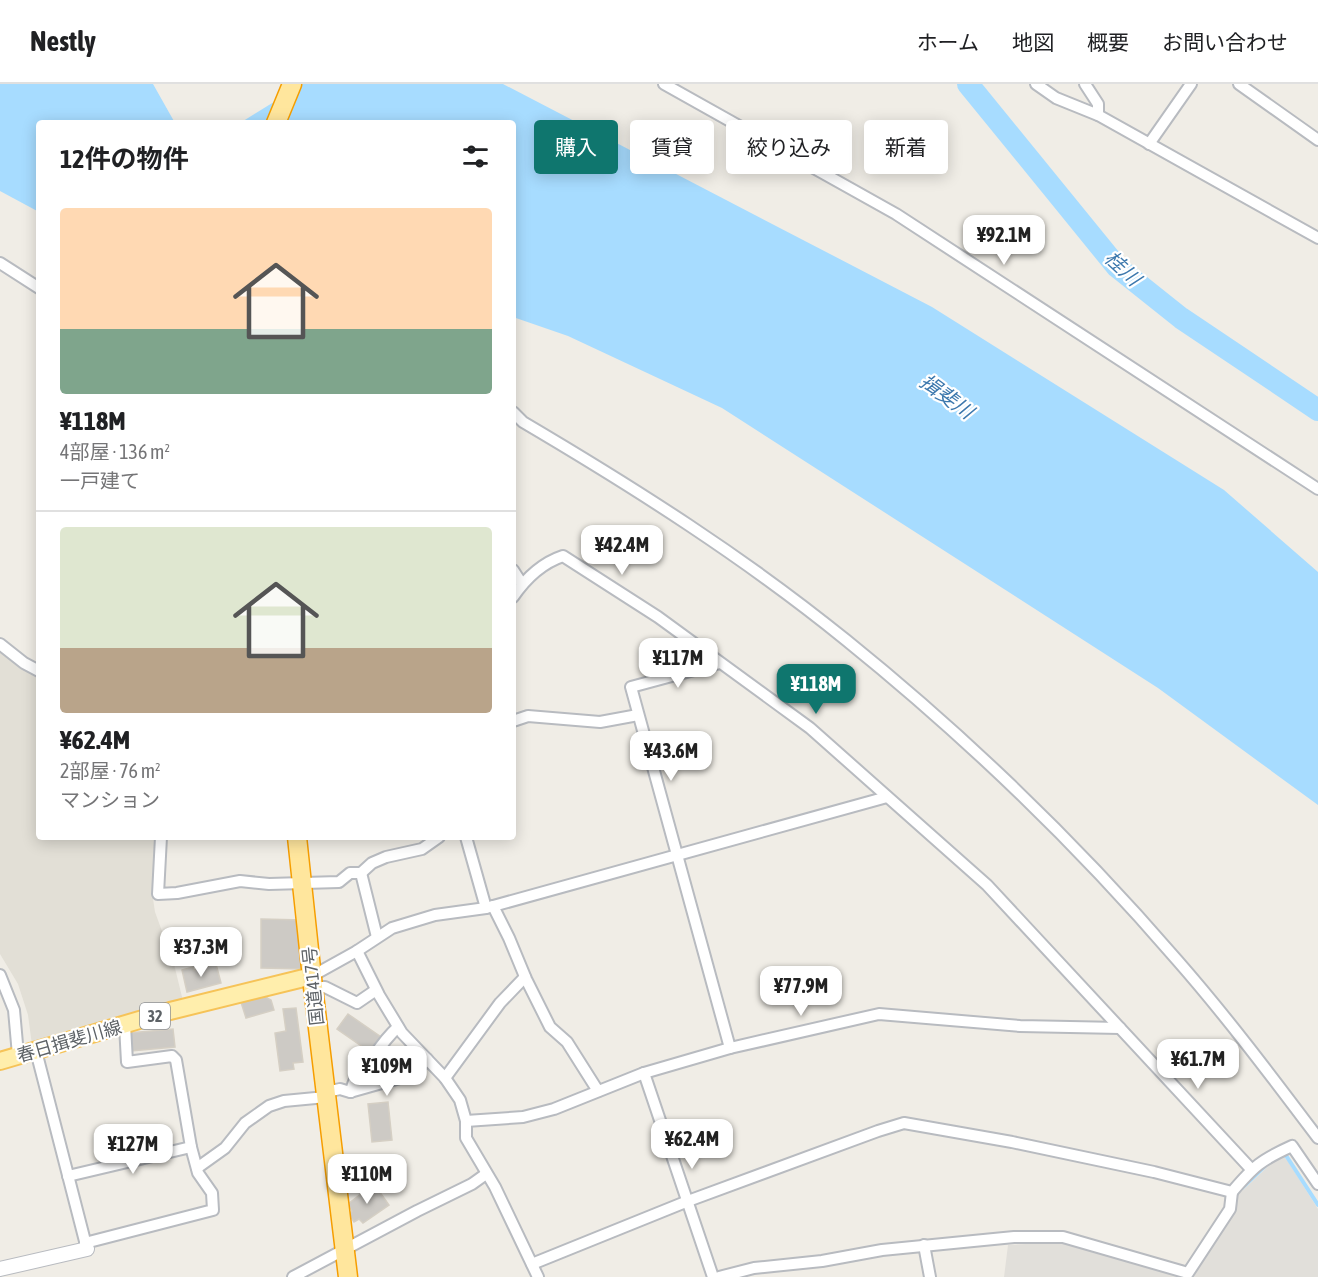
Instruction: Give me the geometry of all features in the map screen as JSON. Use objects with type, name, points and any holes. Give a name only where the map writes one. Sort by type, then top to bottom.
[{"type":"highway","points":[[277,120],[292,84]]},
{"type":"highway","name":"国道417号","points":[[297,840],[348,1277]]},
{"type":"main road","name":"春日揖斐川線","points":[[0,1061],[170,1011],[312,981]]},
{"type":"street","points":[[664,84],[896,214],[1318,489]]},
{"type":"street","points":[[1036,84],[1056,98],[1098,116],[1318,238]]},
{"type":"street","points":[[1085,84],[1098,104],[1098,116]]},
{"type":"street","points":[[1149,144],[1191,84]]},
{"type":"street","points":[[1239,84],[1318,140]]},
{"type":"street","points":[[0,262],[36,286]]},
{"type":"street","points":[[516,415],[523,422],[643,494],[781,590],[845,638],[954,731],[1024,798],[1155,935],[1236,1030],[1318,1138]]},
{"type":"street","points":[[516,593],[522,584],[548,561],[563,556],[658,617],[810,728],[987,885],[1251,1169]]},
{"type":"street","points":[[516,575],[522,584]]},
{"type":"street","points":[[0,644],[36,669]]},
{"type":"street","points":[[720,663],[631,687],[729,1048]]},
{"type":"street","points":[[516,720],[528,716],[600,722],[638,715]]},
{"type":"street","points":[[312,981],[392,928],[435,915],[490,907],[887,798]]},
{"type":"street","points":[[161,840],[158,894],[177,893],[240,881],[269,884],[339,882],[350,873],[362,873],[372,863],[386,856],[422,849],[435,840]]},
{"type":"street","points":[[467,840],[490,907],[509,938],[550,1027],[567,1042],[598,1091]]},
{"type":"street","points":[[362,873],[377,938]]},
{"type":"street","points":[[357,951],[398,1027],[445,1078],[460,1100],[466,1121],[466,1138],[495,1187],[538,1277]]},
{"type":"street","points":[[0,975],[14,1010],[18,1055]]},
{"type":"street","points":[[445,1078],[500,1002],[525,977]]},
{"type":"street","points":[[312,981],[357,1003],[376,990]]},
{"type":"street","points":[[466,1121],[523,1117],[554,1108],[644,1073],[729,1048],[879,1014],[889,1013],[1020,1026],[1120,1028]]},
{"type":"street","points":[[0,1269],[213,1210],[212,1193],[198,1173],[191,1147],[176,1060],[172,1056],[127,1062],[125,1024]]},
{"type":"street","points":[[351,1092],[361,1068],[372,1058],[382,1042],[398,1027]]},
{"type":"street","points":[[36,1051],[86,1246]]},
{"type":"street","points":[[197,1168],[225,1148],[245,1123],[269,1106],[284,1101],[326,1095],[340,1089],[351,1092],[414,1074],[427,1059]]},
{"type":"street","points":[[644,1073],[714,1277]]},
{"type":"street","points":[[532,1264],[688,1201],[904,1123],[1023,1144],[1232,1191]]},
{"type":"street","points":[[719,1277],[754,1268],[924,1245],[1014,1237],[1063,1237],[1188,1273],[1230,1209],[1232,1191],[1251,1169],[1264,1159],[1292,1146],[1318,1184]]},
{"type":"street","points":[[68,1176],[191,1147]]},
{"type":"street","points":[[293,1277],[472,1184],[486,1174]]},
{"type":"street","points":[[924,1245],[930,1277]]},
{"type":"shaded area","points":[[0,649],[36,672],[36,840],[157,840],[152,892],[155,912],[174,964],[183,1001],[32,1045],[28,1015],[18,984],[0,954]]},
{"type":"shaded area","points":[[1281,1154],[1318,1209],[1318,1277],[1190,1277],[1230,1219],[1237,1196]]},
{"type":"shaded area","points":[[1065,1242],[1187,1277],[1004,1277],[1008,1245]]},
{"type":"water","points":[[0,84],[153,84],[173,120],[36,120],[36,210],[0,191]]},
{"type":"water","name":"揖斐川","points":[[303,84],[503,84],[572,120],[534,120],[534,174],[618,174],[618,144],[630,150],[630,174],[676,174],[932,307],[1224,490],[1318,572],[1318,805],[1158,688],[722,408],[568,336],[516,318],[516,120],[245,120]]},
{"type":"building","points":[[261,919],[303,920],[303,969],[261,968]]},
{"type":"building","points":[[216,964],[221,983],[187,992],[182,970],[193,967],[194,970]]},
{"type":"building","points":[[266,991],[274,1010],[246,1018],[240,999]]},
{"type":"building","points":[[296,1008],[303,1062],[293,1063],[294,1069],[280,1071],[275,1033],[286,1031],[283,1009]]},
{"type":"building","points":[[348,1014],[381,1037],[370,1052],[337,1029]]},
{"type":"building","points":[[173,1029],[175,1047],[131,1051],[129,1033]]},
{"type":"building","points":[[388,1102],[392,1140],[372,1142],[368,1104]]},
{"type":"building","points":[[374,1184],[389,1205],[363,1223],[359,1219],[354,1222],[349,1214],[352,1211],[348,1204]]},
{"type":"waterway","name":"桂川","points":[[968,84],[1117,267],[1181,318],[1318,410]]},
{"type":"waterway","points":[[1282,1153],[1287,1157],[1318,1205]]},
{"type":"waterway","points":[[1242,1188],[1265,1166]]}]
